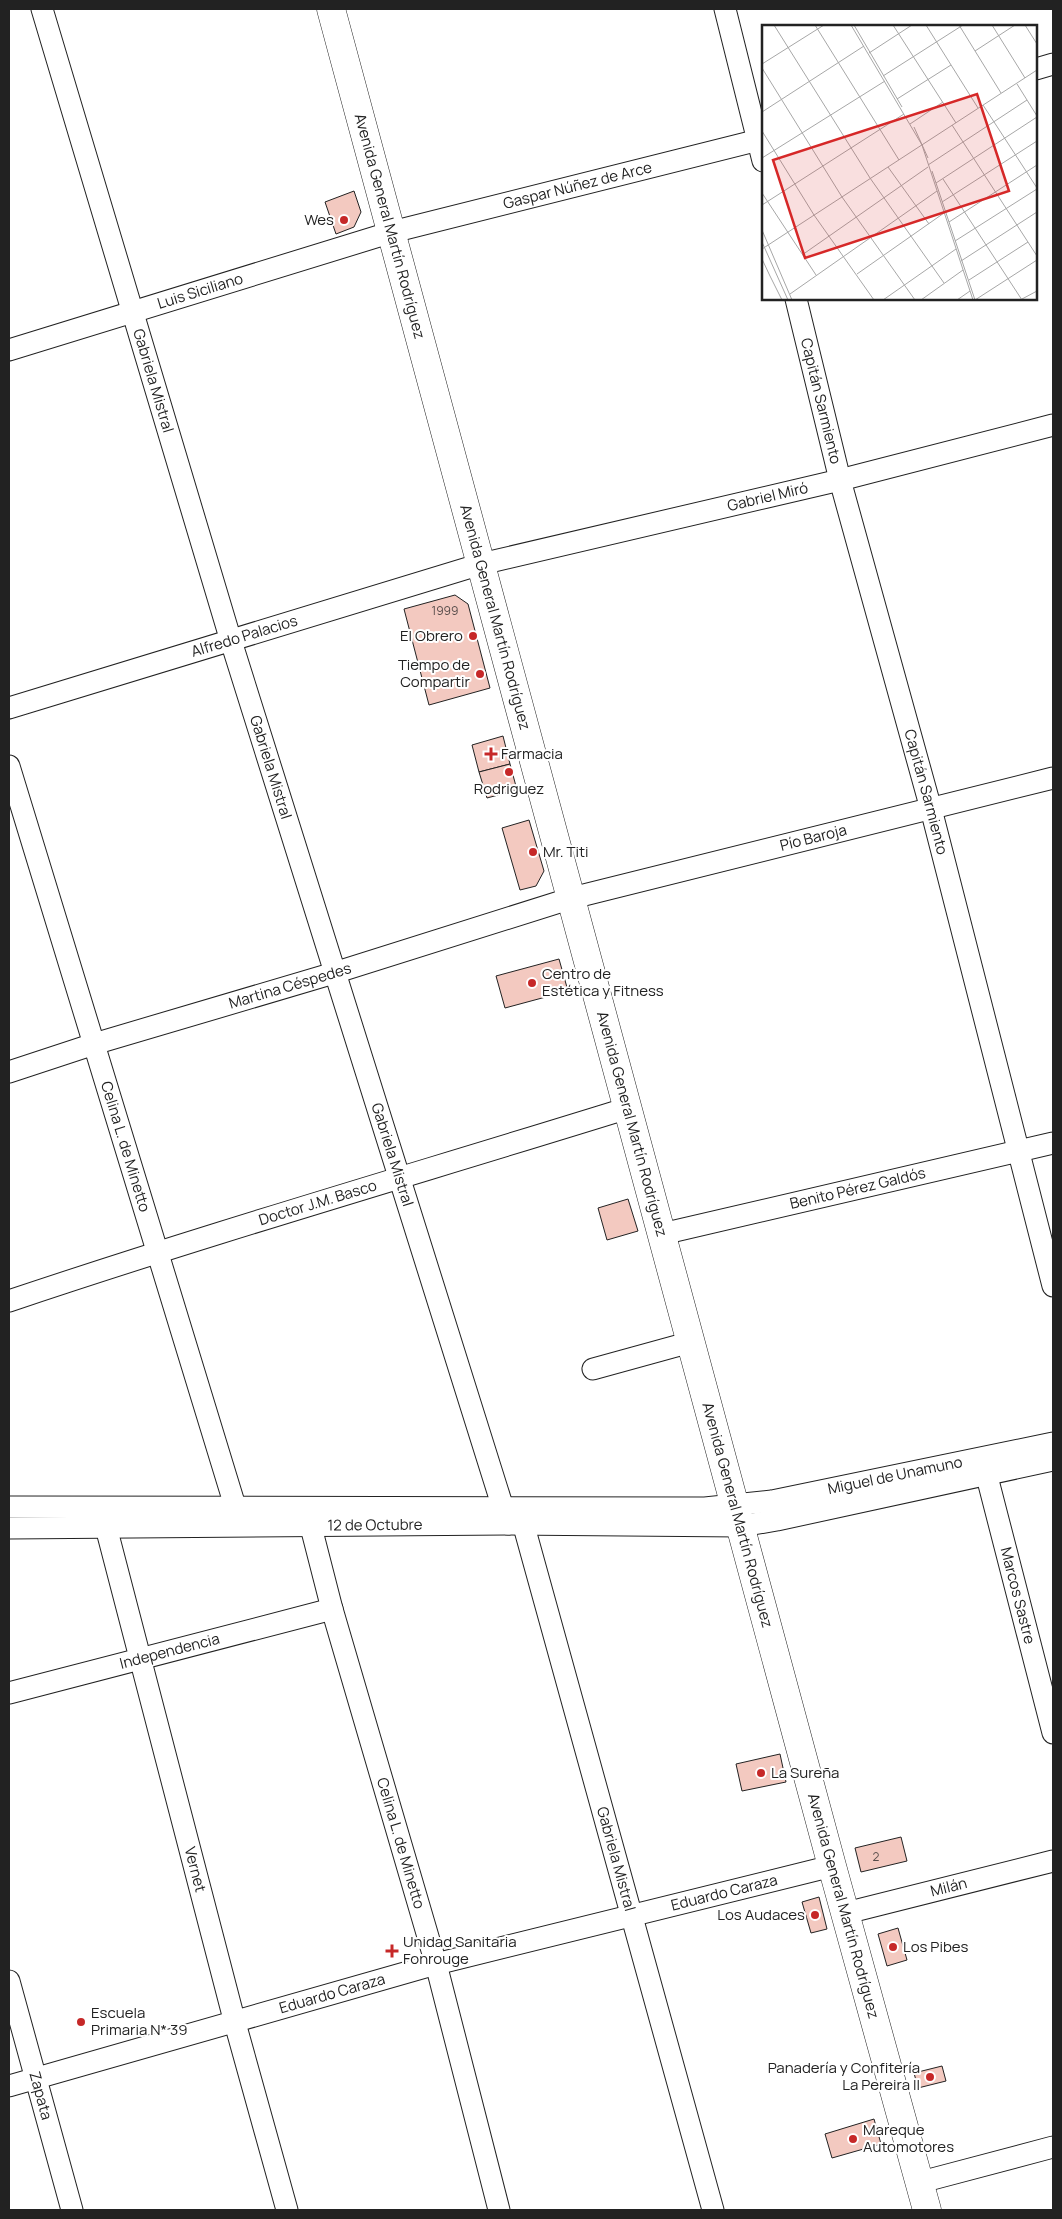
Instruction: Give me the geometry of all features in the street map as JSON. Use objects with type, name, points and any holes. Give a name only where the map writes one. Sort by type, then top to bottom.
[{"type":"main road","name":"Avenida General Martín Rodríguez","points":[[331,9],[832,1866],[921,2182],[927,2210]]},
{"type":"street","name":"Gabriela Mistral","points":[[42,9],[231,641],[398,1180],[513,1516],[632,1914],[713,2210]]},
{"type":"street","points":[[725,9],[762,147]]},
{"type":"street","points":[[1037,69],[1053,64]]},
{"type":"street","name":"Gaspar Núñez de Arce","points":[[392,232],[762,147]]},
{"type":"street","name":"Luis Siciliano","points":[[9,350],[392,232]]},
{"type":"street","name":"Capitán Sarmiento","points":[[796,300],[840,480],[931,809],[1053,1286]]},
{"type":"street","name":"Gabriel Miró","points":[[481,564],[840,480],[1053,425]]},
{"type":"street","name":"Alfredo Palacios","points":[[9,708],[481,564]]},
{"type":"street","name":"Celina L. de Minetto","points":[[9,766],[157,1251],[234,1516]]},
{"type":"street","name":"Pío Baroja","points":[[572,898],[1053,778]]},
{"type":"street","name":"Martina Céspedes","points":[[9,1072],[94,1044],[334,973],[572,898]]},
{"type":"street","name":"Doctor J.M. Basco","points":[[9,1301],[157,1251],[398,1180],[628,1108]]},
{"type":"street","name":"Benito Pérez Galdós","points":[[662,1234],[1053,1144]]},
{"type":"street","points":[[593,1369],[692,1342]]},
{"type":"street","name":"Miguel de Unamuno","points":[[984,1467],[1053,1443]]},
{"type":"street","name":"Miguel de Unamuno","points":[[738,1516],[984,1467],[1053,1460]]},
{"type":"street","name":"Marcos Sastre","points":[[984,1467],[1053,1733]]},
{"type":"street","name":"12 de Octubre","points":[[9,1507],[234,1516],[314,1517],[738,1516]]},
{"type":"street","name":"12 de Octubre","points":[[9,1528],[106,1527],[234,1516]]},
{"type":"street","name":"Celina L. de Minetto","points":[[314,1517],[332,1608],[436,1964],[499,2210]]},
{"type":"street","name":"Vernet","points":[[106,1527],[235,2023],[287,2210]]},
{"type":"street","name":"Independencia","points":[[9,1693],[332,1608]]},
{"type":"street","name":"Milán","points":[[846,1914],[1053,1861]]},
{"type":"street","name":"Eduardo Caraza","points":[[9,2086],[235,2023],[436,1964],[832,1866]]},
{"type":"street","name":"Zapata","points":[[9,1981],[72,2210]]},
{"type":"street","points":[[921,2182],[1053,2148]]},
{"type":"building","name":"Wes","points":[[354,191],[361,212],[354,227],[336,234],[325,202]]},
{"type":"building","points":[[455,595],[468,604],[490,688],[429,705],[404,609]]},
{"type":"building","name":"Farmacia","points":[[503,736],[510,764],[479,772],[472,745]]},
{"type":"building","points":[[510,764],[517,790],[487,798],[479,772]]},
{"type":"building","points":[[529,820],[544,871],[536,886],[520,890],[502,828]]},
{"type":"building","name":"Centro de Estética y Fitness","points":[[559,959],[568,991],[505,1008],[496,976]]},
{"type":"building","points":[[628,1199],[638,1231],[607,1240],[598,1208]]},
{"type":"building","name":"La Sureña","points":[[780,1754],[786,1782],[742,1791],[736,1764]]},
{"type":"building","points":[[901,1837],[907,1861],[861,1872],[855,1848]]},
{"type":"building","name":"Los Audaces","points":[[819,1897],[827,1929],[811,1933],[802,1902]]},
{"type":"building","name":"Los Pibes","points":[[898,1928],[907,1960],[887,1966],[878,1934]]},
{"type":"building","name":"Panadería y Confitería La Pereira II","points":[[942,2066],[946,2081],[918,2088],[914,2073]]},
{"type":"building","name":"Mareque Automotores","points":[[874,2119],[881,2144],[832,2158],[825,2134]]},
{"type":"place","name":"Wes","points":[[344,220]]},
{"type":"place","name":"El Obrero","points":[[473,636]]},
{"type":"place","name":"Tiempo de Compartir","points":[[480,674]]},
{"type":"place","name":"Farmacia","points":[[491,754]]},
{"type":"place","name":"Rodriguez","points":[[509,772]]},
{"type":"place","name":"Mr. Titi","points":[[533,852]]},
{"type":"place","name":"Centro de Estética y Fitness","points":[[532,983]]},
{"type":"place","name":"La Sureña","points":[[761,1773]]},
{"type":"place","name":"Los Audaces","points":[[815,1915]]},
{"type":"place","name":"Los Pibes","points":[[893,1947]]},
{"type":"place","name":"Unidad Sanitaria Fonrouge","points":[[392,1951]]},
{"type":"place","name":"Escuela Primaria N* 39","points":[[81,2022]]},
{"type":"place","name":"Panadería y Confitería La Pereira II","points":[[930,2077]]},
{"type":"place","name":"Mareque Automotores","points":[[853,2139]]}]
